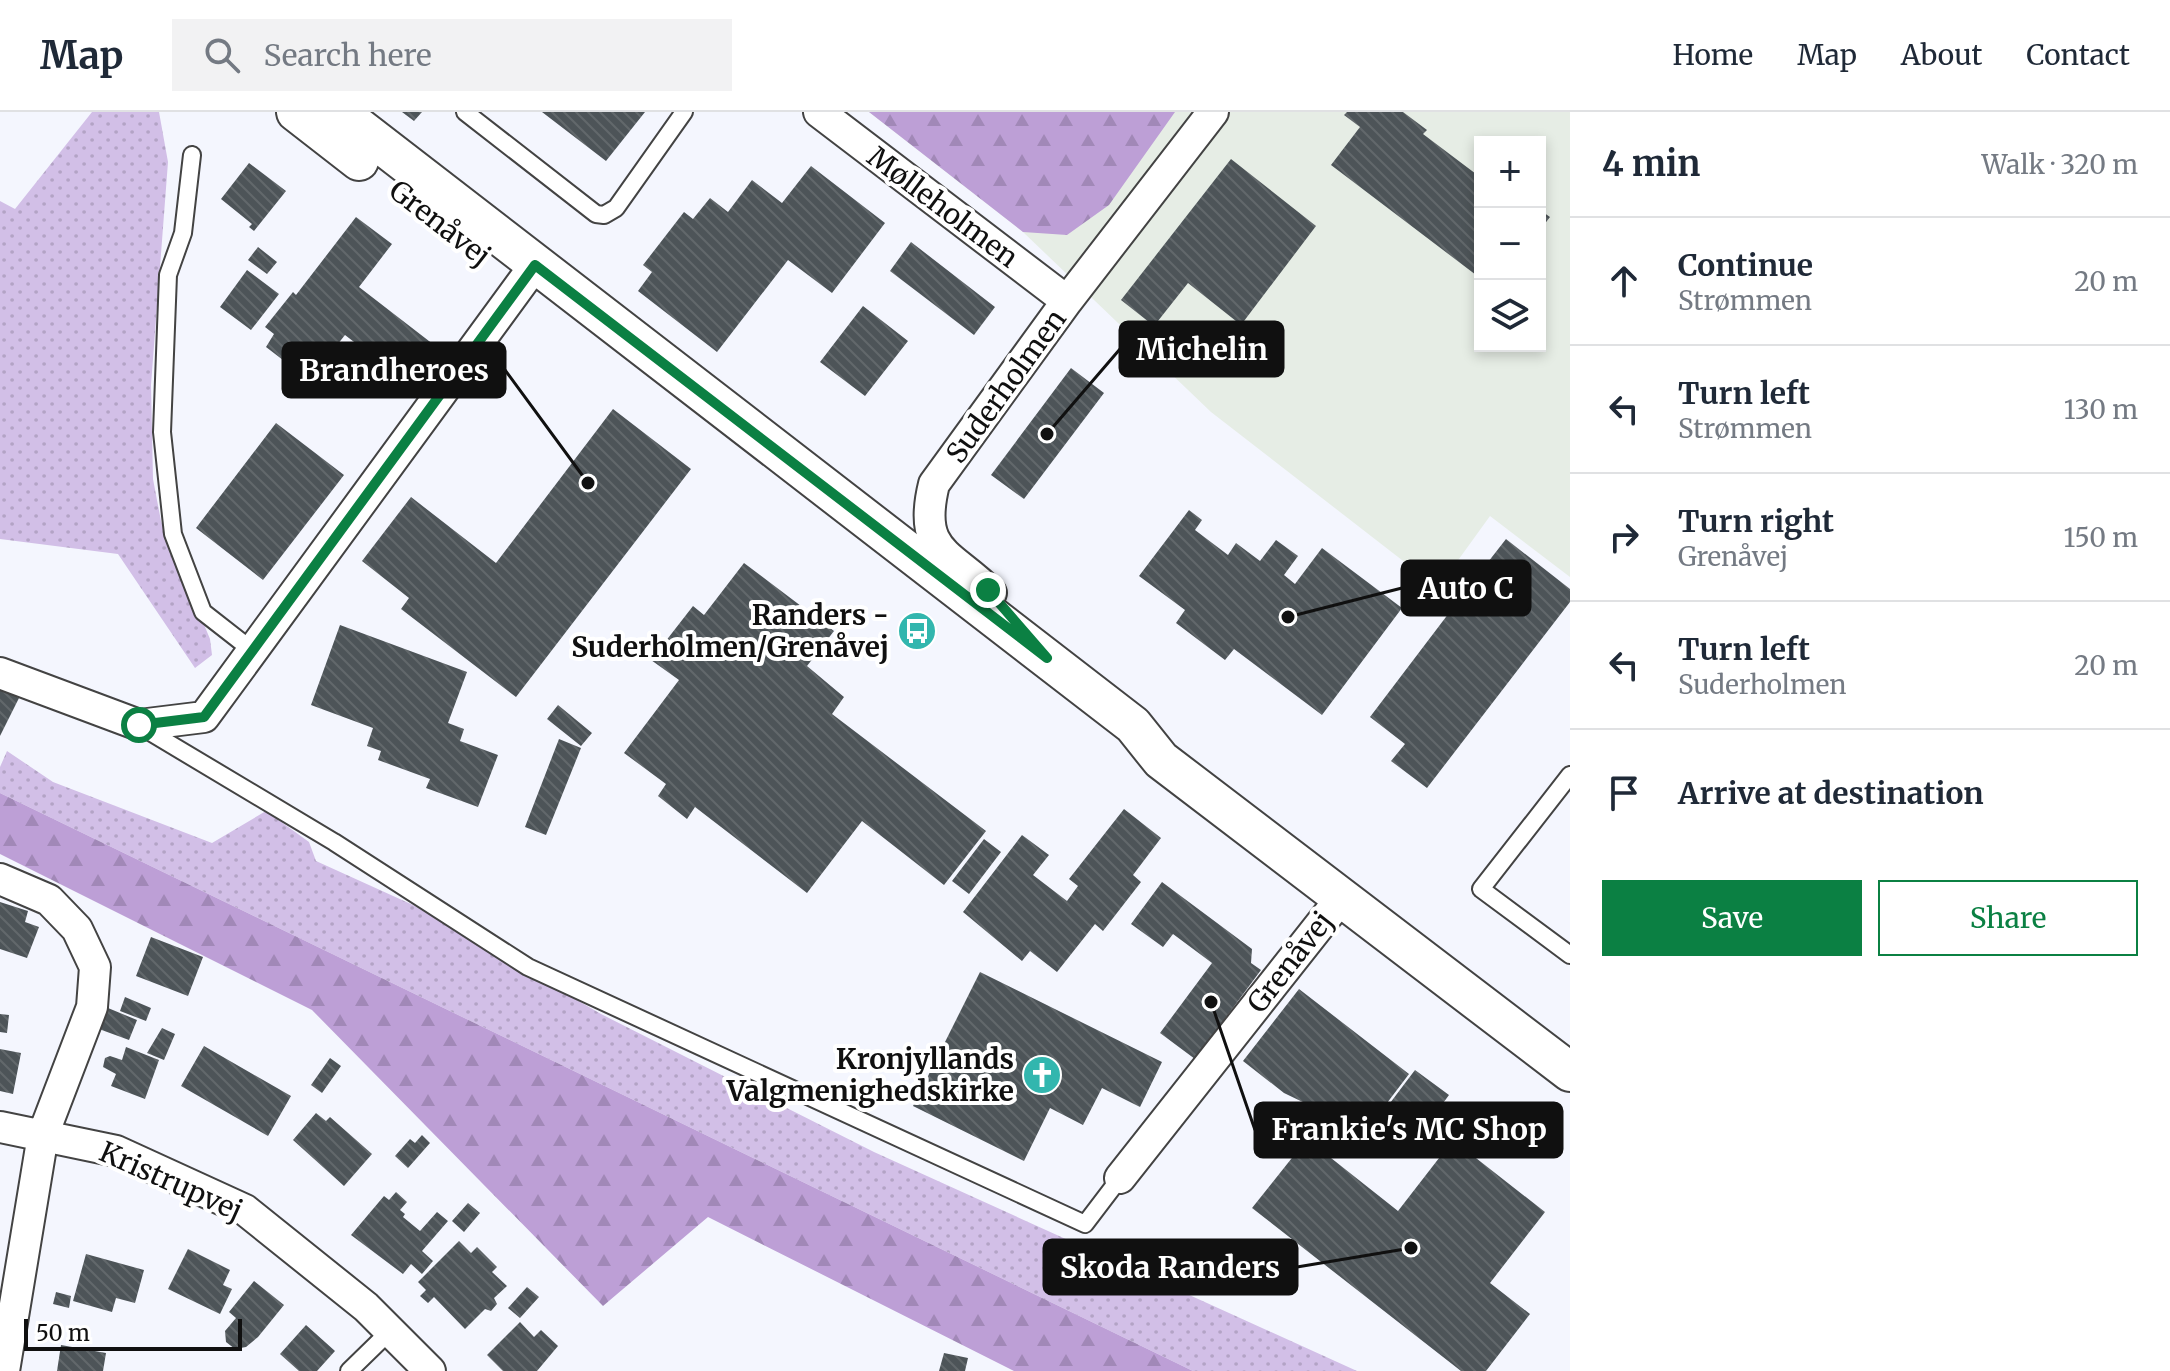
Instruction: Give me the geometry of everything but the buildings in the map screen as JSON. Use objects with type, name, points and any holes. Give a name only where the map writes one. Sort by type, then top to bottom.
[{"type":"street","name":"Grenåvej","points":[[296,112],[528,275],[1047,658],[1133,725],[1161,760],[1570,1072]]},
{"type":"street","name":"Grenåvej","points":[[339,112],[528,275],[1124,746],[1161,760]]},
{"type":"street","name":"Mølleholmen","points":[[819,112],[1067,301]]},
{"type":"street","name":"Suderholmen","points":[[1047,658],[988,590],[939,551],[928,523],[934,484],[1067,301],[1213,112]]},
{"type":"street","points":[[0,673],[139,725],[204,717],[528,275]]},
{"type":"street","points":[[0,879],[49,900],[77,929],[95,967],[92,1007],[43,1135],[4,1371]]},
{"type":"street","name":"Grenåvej","points":[[1120,1178],[1342,897]]},
{"type":"street","name":"Kristrupvej","points":[[0,1127],[116,1151],[245,1210],[366,1307],[430,1371]]},
{"type":"lane","points":[[465,112],[596,214],[604,215],[616,208],[684,112]]},
{"type":"lane","points":[[192,155],[183,233],[168,275],[162,432],[171,520],[173,534],[203,612],[253,651]]},
{"type":"lane","points":[[139,725],[334,842],[528,967],[1085,1224],[1120,1178]]},
{"type":"lane","points":[[1570,775],[1481,889],[1570,955]]},
{"type":"lane","points":[[349,1371],[390,1331]]},
{"type":"shaded area","points":[[92,112],[159,112],[168,162],[151,385],[153,479],[161,521],[210,639],[212,655],[195,668],[118,554],[0,539],[0,201],[15,209]]},
{"type":"shaded area","points":[[869,112],[1570,112],[1570,577],[1490,516],[1438,588],[1211,412],[1023,232]]},
{"type":"shaded area","points":[[7,751],[53,782],[212,843],[266,811],[309,842],[316,861],[413,905],[601,1014],[874,1152],[1357,1371],[1193,1371],[0,793],[0,767]]},
{"type":"green space","points":[[869,112],[1175,112],[1109,205],[1067,235],[1023,232]]},
{"type":"green space","points":[[0,793],[1193,1371],[1014,1371],[708,1217],[603,1306],[312,1010],[0,854]]},
{"type":"place","name":"Michelin","points":[[1047,434]]},
{"type":"place","name":"Brandheroes","points":[[588,483]]},
{"type":"place","name":"Auto C","points":[[1288,617]]},
{"type":"place","name":"Randers - Suderholmen/Grenåvej","points":[[917,631]]},
{"type":"place","name":"Frankie's MC Shop","points":[[1211,1002]]},
{"type":"place","name":"Kronjyllands Valgmenighedskirke","points":[[1042,1075]]},
{"type":"place","name":"Skoda Randers","points":[[1411,1248]]},
{"type":"route","points":[[139,725],[204,717],[535,265],[1047,658],[988,590]]}]
